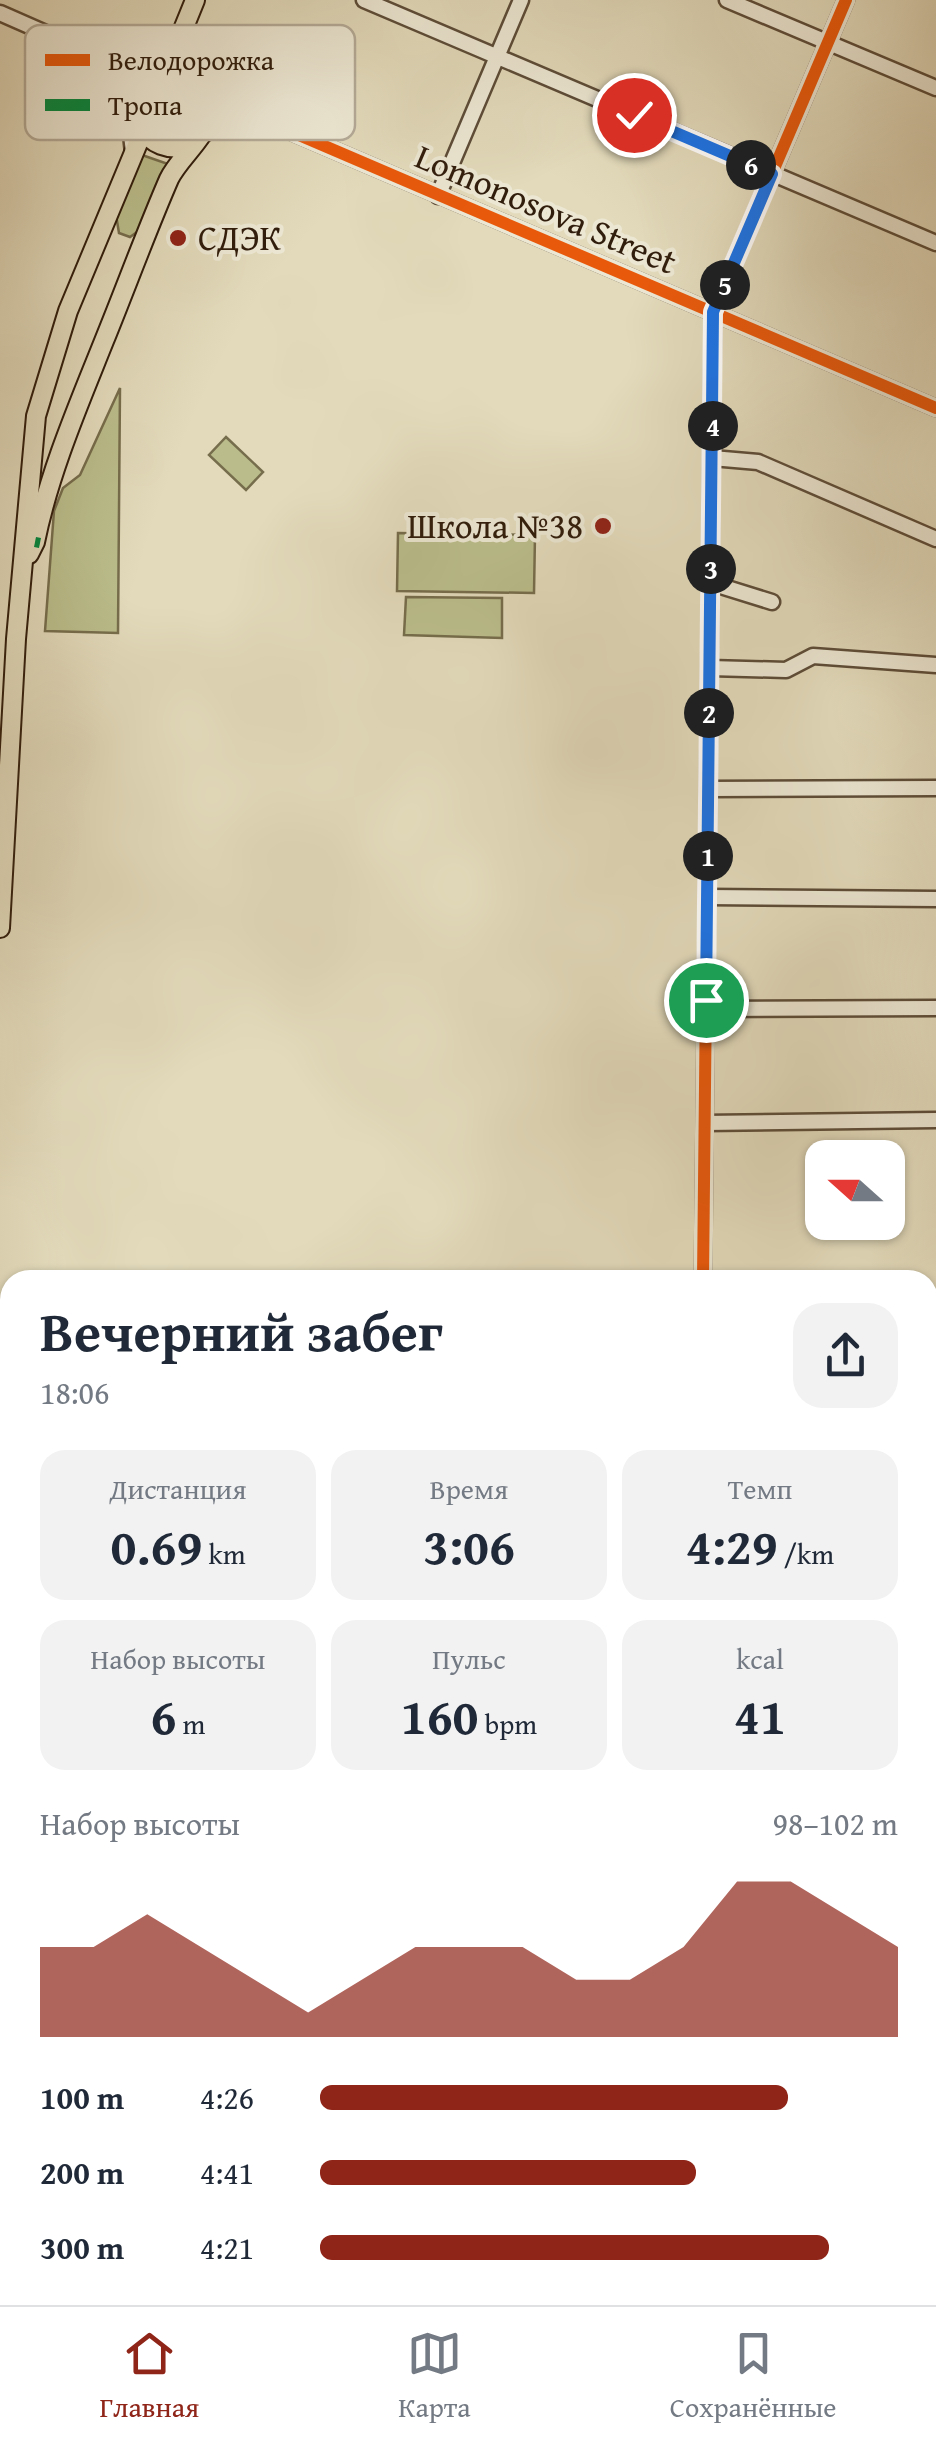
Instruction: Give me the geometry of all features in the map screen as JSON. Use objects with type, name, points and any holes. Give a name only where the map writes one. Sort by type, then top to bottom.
[{"type":"main road","points":[[0,928],[16,639],[36,416],[68,311],[140,140]]},
{"type":"main road","points":[[154,140],[164,148],[181,148],[195,140]]},
{"type":"main road","points":[[26,558],[36,542],[71,425],[171,174],[196,140]]},
{"type":"street","points":[[364,0],[936,243]]},
{"type":"street","points":[[438,196],[521,0]]},
{"type":"street","points":[[728,0],[936,88]]},
{"type":"street","points":[[703,1270],[713,312],[846,0]]},
{"type":"street","points":[[0,14],[25,25]]},
{"type":"street","points":[[131,140],[133,155]]},
{"type":"street","name":"Lomonosova Street","points":[[307,140],[936,408]]},
{"type":"street","points":[[712,458],[758,462],[936,539]]},
{"type":"street","points":[[711,583],[772,602]]},
{"type":"street","points":[[710,668],[786,670],[813,656],[936,665]]},
{"type":"street","points":[[708,789],[936,788]]},
{"type":"street","points":[[708,897],[936,898]]},
{"type":"street","points":[[706,1008],[936,1008]]},
{"type":"street","points":[[705,1122],[936,1120]]},
{"type":"green space","points":[[142,155],[168,164],[144,227],[130,237],[119,233],[116,215]]},
{"type":"green space","points":[[120,388],[118,633],[45,631],[54,511],[63,488],[80,475]]},
{"type":"green space","points":[[226,437],[263,472],[246,490],[209,455]]},
{"type":"green space","points":[[398,533],[535,535],[534,593],[397,591]]},
{"type":"green space","points":[[406,597],[502,598],[502,638],[404,635]]},
{"type":"marked path","points":[[35,542],[40,543]]},
{"type":"cycle path","points":[[703,1270],[713,312],[846,0]]},
{"type":"cycle path","points":[[310,140],[936,408]]},
{"type":"place","name":"СДЭК","points":[[178,238]]},
{"type":"place","name":"Школа №38","points":[[603,526]]},
{"type":"route","points":[[634,115],[772,174],[713,312],[706,1000]]}]
